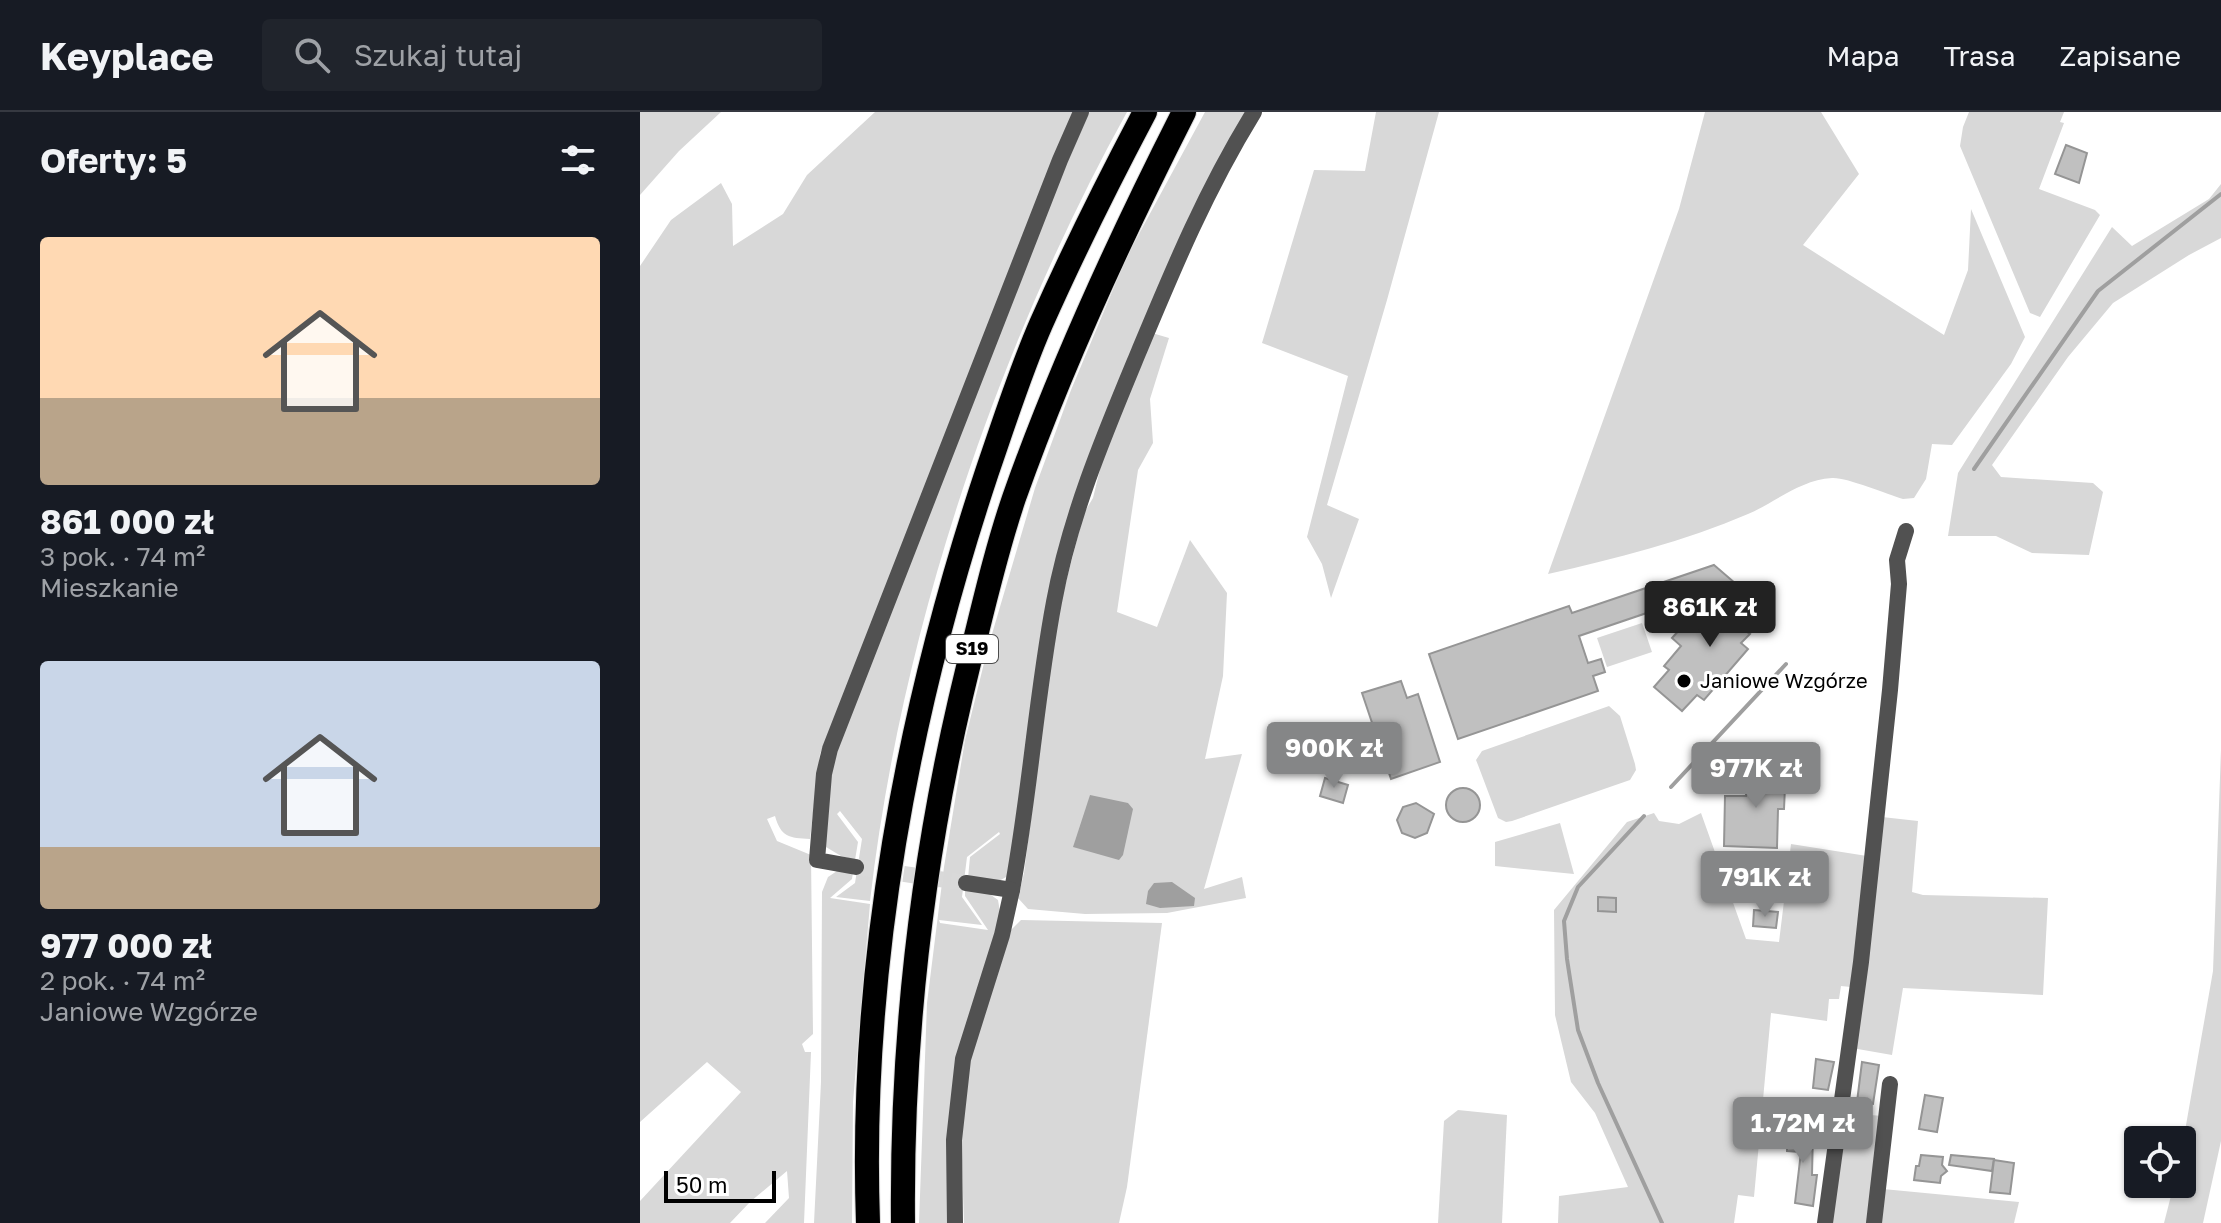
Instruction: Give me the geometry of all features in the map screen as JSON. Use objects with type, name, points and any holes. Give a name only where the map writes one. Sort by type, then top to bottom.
[{"type":"highway","name":"S19","points":[[868,1223],[870,1085],[881,946],[904,790],[942,621],[967,531],[1040,326],[1097,202],[1145,112]]},
{"type":"highway","name":"S19","points":[[903,1223],[906,1094],[917,944],[934,829],[965,676],[1013,502],[1039,431],[1127,224],[1184,112]]},
{"type":"street","points":[[856,867],[817,860],[824,774],[830,749],[1081,112]]},
{"type":"street","points":[[955,1223],[954,1140],[963,1059],[1002,935],[1012,890],[1054,602],[1075,514],[1101,442],[1190,229],[1220,168],[1254,112]]},
{"type":"street","points":[[1825,1223],[1869,899],[1899,584],[1897,560],[1906,531]]},
{"type":"street","points":[[966,883],[1012,890]]},
{"type":"street","points":[[1874,1223],[1890,1084]]},
{"type":"shaded area","points":[[640,112],[721,112],[679,151],[640,195]]},
{"type":"shaded area","points":[[875,112],[1076,112],[820,754],[810,839],[787,835],[775,816],[767,819],[777,841],[811,855],[813,1034],[802,1044],[805,1052],[811,1052],[804,1223],[765,1223],[789,1198],[787,1171],[730,1223],[640,1223],[640,1201],[741,1092],[707,1062],[640,1122],[640,266],[671,220],[721,183],[732,204],[733,246],[783,214],[807,175]]},
{"type":"shaded area","points":[[1087,112],[1127,112],[1036,297],[996,395],[961,494],[930,596],[905,698],[870,901],[836,897],[855,883],[862,839],[840,811],[837,814],[858,842],[855,860],[826,847],[825,821],[834,751]]},
{"type":"shaded area","points":[[1205,112],[1247,112],[1070,511],[1008,876],[997,882],[968,878],[970,857],[999,832],[967,857],[962,897],[982,925],[939,920],[940,923],[988,930],[965,896],[965,888],[984,890],[998,900],[1001,918],[971,1016],[950,1223],[919,1223],[927,1003],[944,867],[965,740],[987,651],[1035,488],[1071,390],[1127,256]]},
{"type":"shaded area","points":[[1376,112],[1439,112],[1327,505],[1359,519],[1331,598],[1322,564],[1307,537],[1348,376],[1262,343],[1314,170],[1365,171]]},
{"type":"shaded area","points":[[1705,112],[1821,112],[1859,174],[1803,245],[1944,335],[1968,270],[1971,209],[2025,337],[2011,364],[1952,445],[1932,444],[1926,479],[1914,498],[1903,499],[1838,478],[1820,480],[1700,533],[1624,556],[1548,574],[1679,209]]},
{"type":"shaded area","points":[[1969,112],[2064,112],[2060,122],[2064,123],[2039,189],[2095,210],[2100,215],[2040,317],[2030,313],[1960,146]]},
{"type":"shaded area","points":[[2221,184],[2221,238],[2113,303],[2068,357],[1992,465],[2001,477],[2093,483],[2103,492],[2089,555],[2032,553],[1996,536],[1948,536],[1958,473],[2112,227],[2132,246],[2209,199]]},
{"type":"shaded area","points":[[1152,333],[1169,338],[1150,399],[1153,443],[1138,470],[1117,612],[1157,627],[1190,540],[1227,593],[1223,676],[1205,759],[1242,754],[1204,889],[1242,877],[1246,898],[1167,913],[1085,914],[1028,909],[1018,898],[1024,873],[1056,620],[1084,513],[1093,498],[1104,453]]},
{"type":"shaded area","points":[[1642,623],[1652,652],[1607,667],[1597,638]]},
{"type":"shaded area","points":[[1609,706],[1620,716],[1635,764],[1636,770],[1630,780],[1512,821],[1498,818],[1476,760],[1482,751]]},
{"type":"shaded area","points":[[2221,750],[2221,1141],[2203,1223],[2164,1223],[2170,1198],[2196,1198],[2196,1126],[2186,1126],[2213,971]]},
{"type":"shaded area","points":[[1090,795],[1128,803],[1133,809],[1123,855],[1119,860],[1073,847]]},
{"type":"shaded area","points":[[1654,813],[1659,821],[1679,824],[1701,813],[1746,939],[1779,942],[1791,844],[1867,856],[1851,987],[1841,986],[1839,999],[1829,999],[1827,1021],[1771,1013],[1754,1197],[1738,1195],[1734,1223],[1558,1223],[1559,1196],[1628,1187],[1595,1113],[1571,1082],[1555,1015],[1554,910],[1627,822]]},
{"type":"shaded area","points":[[1882,817],[1918,821],[1912,892],[1923,895],[2048,898],[2043,995],[1903,988],[1892,1055],[1852,1048]]},
{"type":"shaded area","points":[[1560,823],[1574,874],[1495,866],[1495,842]]},
{"type":"shaded area","points":[[837,871],[853,872],[852,879],[830,898],[870,904],[853,1102],[852,1223],[814,1223],[821,1082],[822,892],[828,877]]},
{"type":"shaded area","points":[[1172,882],[1195,898],[1194,906],[1160,908],[1146,904],[1148,891],[1154,883]]},
{"type":"shaded area","points":[[1021,920],[1162,923],[1127,1187],[1119,1223],[964,1223],[961,1131],[966,1065],[1010,931]]},
{"type":"shaded area","points":[[1458,1110],[1507,1115],[1502,1223],[1438,1223],[1444,1121]]},
{"type":"shaded area","points":[[1844,1113],[1883,1116],[1870,1223],[1830,1223]]},
{"type":"shaded area","points":[[1883,1189],[2019,1202],[2014,1223],[1879,1223]]},
{"type":"building","points":[[2066,145],[2087,153],[2079,183],[2055,174]]},
{"type":"building","points":[[1714,565],[1735,583],[1579,636],[1588,663],[1601,659],[1605,672],[1593,676],[1598,691],[1458,739],[1429,654],[1569,606],[1572,613]]},
{"type":"building","points":[[1736,584],[1767,609],[1741,643],[1748,649],[1704,700],[1697,695],[1682,711],[1654,687],[1669,670],[1664,666],[1681,646],[1672,638],[1691,617],[1700,625]]},
{"type":"building","points":[[1401,681],[1407,698],[1418,694],[1440,762],[1391,779],[1362,693]]},
{"type":"building","points":[[1774,764],[1786,765],[1784,809],[1778,809],[1777,848],[1724,846],[1725,796],[1746,796],[1747,773],[1759,767],[1773,775]]},
{"type":"building","points":[[1325,778],[1348,785],[1343,803],[1320,796]]},
{"type":"building","points":[[1463,788],[1475,793],[1480,805],[1475,817],[1463,822],[1451,817],[1446,805],[1451,793]]},
{"type":"building","points":[[1416,803],[1434,814],[1427,833],[1415,838],[1402,833],[1397,820],[1403,807]]},
{"type":"building","points":[[1598,897],[1616,898],[1616,912],[1598,911]]},
{"type":"building","points":[[1754,910],[1778,912],[1776,928],[1753,926]]},
{"type":"building","points":[[1816,1059],[1834,1062],[1828,1090],[1813,1088]]},
{"type":"building","points":[[1862,1062],[1879,1065],[1873,1104],[1857,1102]]},
{"type":"building","points":[[1925,1095],[1943,1098],[1937,1132],[1919,1129]]},
{"type":"building","points":[[1787,1129],[1813,1132],[1812,1175],[1817,1175],[1813,1206],[1795,1203],[1801,1152],[1787,1151]]},
{"type":"building","points":[[1921,1155],[1943,1157],[1942,1165],[1947,1171],[1941,1176],[1940,1183],[1914,1180]]},
{"type":"building","points":[[1951,1155],[1994,1159],[1992,1171],[1949,1165]]},
{"type":"building","points":[[1994,1160],[2014,1163],[2010,1194],[1990,1192]]},
{"type":"waterway","points":[[1974,469],[2098,291],[2221,194]]},
{"type":"waterway","points":[[1671,787],[1786,664]]},
{"type":"waterway","points":[[1644,816],[1578,887],[1564,921],[1578,1030],[1598,1083],[1662,1223]]},
{"type":"tunnel","points":[[856,867],[966,883]]},
{"type":"place","name":"Janiowe Wzgórze","points":[[1684,681]]}]
